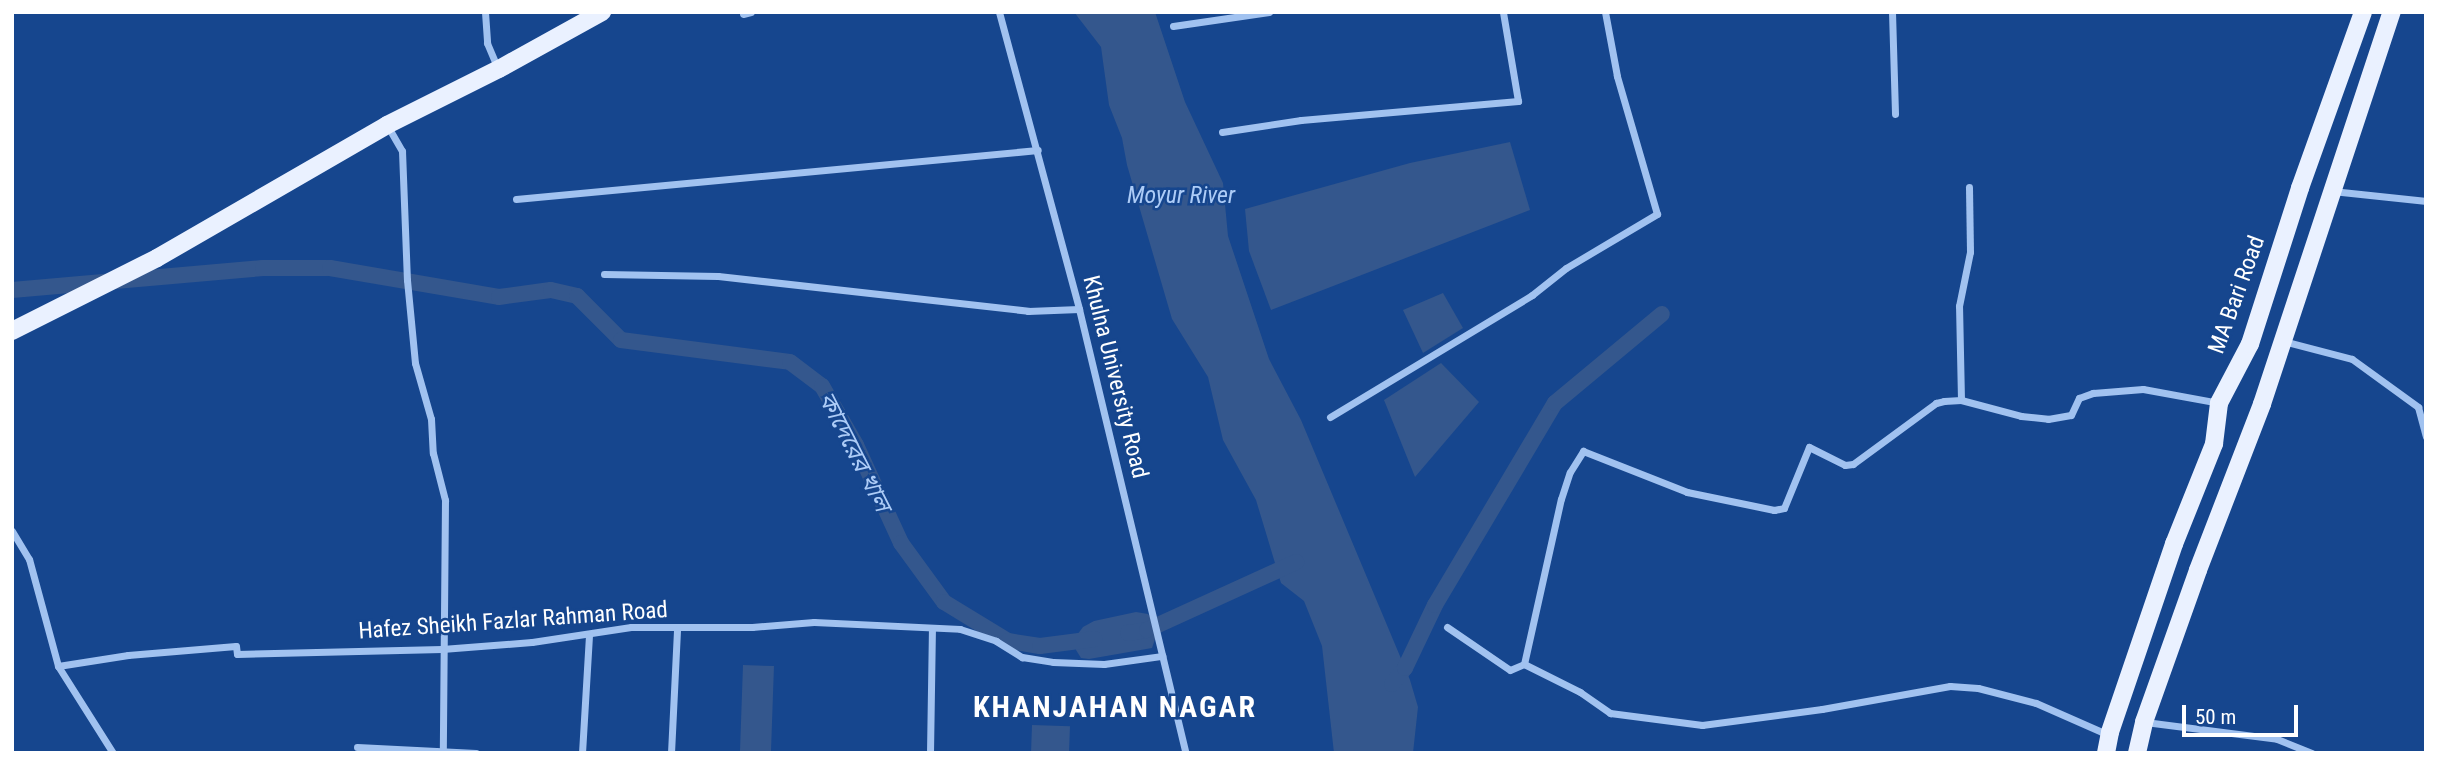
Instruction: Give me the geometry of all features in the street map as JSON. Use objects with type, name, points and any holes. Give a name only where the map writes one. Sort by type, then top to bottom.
[{"type":"main road","points":[[12,331],[158,258],[387,125],[499,69],[602,12]]},
{"type":"main road","name":"MA Bari Road","points":[[2106,753],[2110,732],[2174,544],[2214,444],[2219,403],[2250,344],[2291,214],[2363,12]]},
{"type":"main road","points":[[2137,753],[2144,722],[2283,341],[2392,12]]},
{"type":"street","points":[[485,12],[487,43],[499,69]]},
{"type":"street","name":"Khulna University Road","points":[[999,12],[1079,309],[1186,753]]},
{"type":"street","points":[[1173,26],[1269,12]]},
{"type":"street","points":[[1222,132],[1301,120],[1518,101],[1503,12]]},
{"type":"street","points":[[1330,417],[1532,295],[1566,268],[1657,215],[1616,76],[1605,12]]},
{"type":"street","points":[[1892,12],[1895,114]]},
{"type":"street","points":[[387,125],[402,151],[407,280],[417,371],[431,419],[433,453],[445,500],[443,751]]},
{"type":"street","points":[[516,199],[1038,150]]},
{"type":"street","points":[[1961,400],[1959,306],[1970,252],[1969,187]]},
{"type":"street","points":[[2332,191],[2426,201]]},
{"type":"street","points":[[604,274],[718,276],[1028,311],[1079,309]]},
{"type":"street","points":[[2283,341],[2352,359],[2418,407],[2426,437]]},
{"type":"street","points":[[1524,664],[1561,499],[1570,472],[1583,451],[1687,492],[1774,510],[1784,508],[1809,447],[1845,465],[1853,464],[1936,403],[1961,400],[2021,416],[2048,419],[2071,415],[2079,398],[2093,393],[2143,389],[2219,403]]},
{"type":"street","points":[[12,531],[29,559],[58,666],[113,753]]},
{"type":"street","name":"Hafez Sheikh Fazlar Rahman Road","points":[[58,666],[128,655],[236,646],[237,654],[442,649],[631,627],[677,629],[814,622],[960,629],[996,641],[1022,657],[1054,662],[1104,664],[1162,656]]},
{"type":"street","points":[[1447,627],[1510,670],[1524,664],[1580,692],[1610,713],[1702,725],[1822,709],[1950,686],[1978,688],[2036,704],[2102,733],[2110,732]]},
{"type":"street","points":[[930,753],[932,628]]},
{"type":"street","points":[[671,753],[677,629]]},
{"type":"street","points":[[582,753],[589,634]]},
{"type":"street","points":[[2144,722],[2277,739],[2312,753]]},
{"type":"street","points":[[357,747],[475,753]]},
{"type":"water","name":"Moyur River","points":[[1074,12],[1155,12],[1185,102],[1223,183],[1228,236],[1269,359],[1301,420],[1410,680],[1418,707],[1413,753],[1334,753],[1322,646],[1304,601],[1281,583],[1256,500],[1223,440],[1208,377],[1172,319],[1127,165],[1122,138],[1109,105],[1101,47]]},
{"type":"water","points":[[1510,142],[1530,210],[1271,310],[1249,251],[1245,209],[1410,163]]},
{"type":"water","points":[[1443,293],[1463,328],[1423,353],[1403,310]]},
{"type":"water","points":[[1441,363],[1479,402],[1415,477],[1384,400]]},
{"type":"water","points":[[1136,612],[1148,614],[1152,619],[1147,630],[1156,636],[1152,648],[1089,659],[1081,658],[1076,650],[1077,635],[1083,627],[1094,621]]},
{"type":"water","points":[[743,665],[774,666],[771,753],[740,753]]},
{"type":"water","points":[[1032,725],[1070,726],[1069,752],[1031,751]]},
{"type":"waterway","name":"কাদেরের খাল","points":[[12,290],[263,268],[330,268],[499,297],[551,290],[577,296],[621,340],[790,362],[822,386],[856,445],[901,543],[944,602],[1008,641],[1040,646],[1095,639]]},
{"type":"waterway","points":[[1392,684],[1405,668],[1435,605],[1555,403],[1662,314]]},
{"type":"waterway","name":"কাদেরের খাল","points":[[1128,633],[1147,630],[1296,562]]},
{"type":"district","name":"KHANJAHAN NAGAR","points":[[1115,707]]}]
